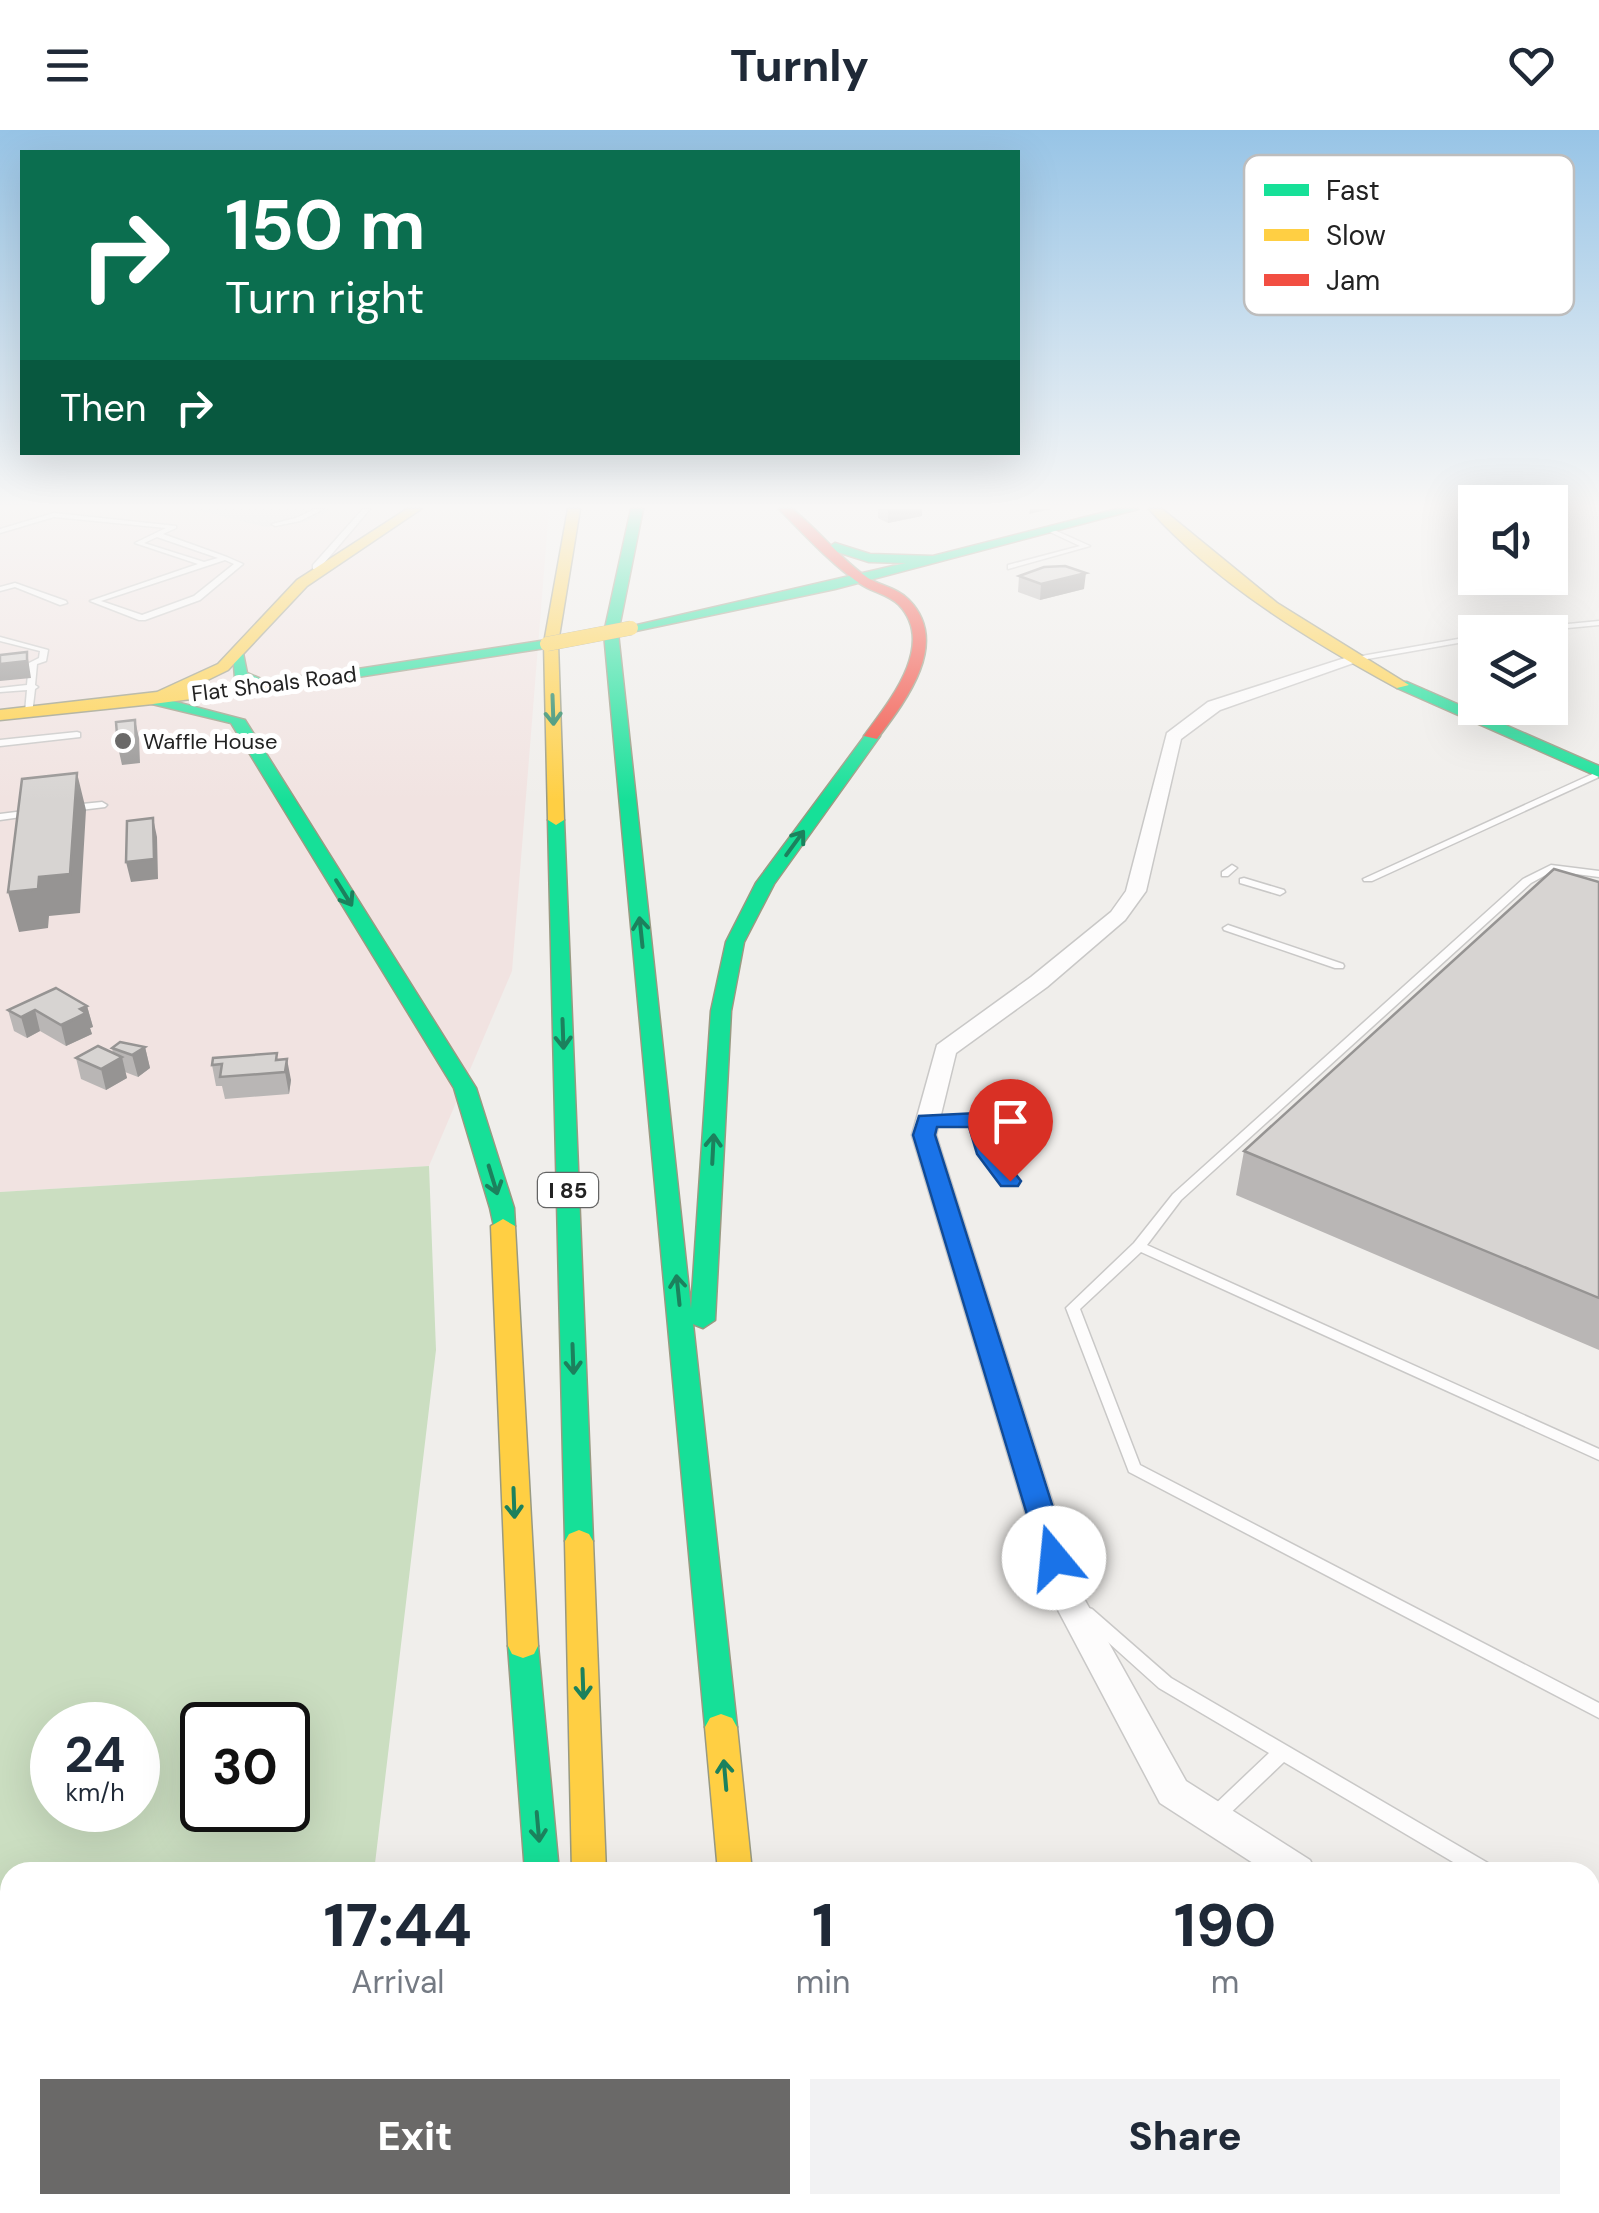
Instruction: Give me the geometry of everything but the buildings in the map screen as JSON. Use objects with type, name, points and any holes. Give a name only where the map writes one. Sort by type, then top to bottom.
[{"type":"main road","points":[[153,700],[223,668],[282,606]]},
{"type":"main road","name":"I 85","points":[[557,606],[551,643],[589,1862]]},
{"type":"main road","points":[[617,606],[611,633],[734,1862]]},
{"type":"main road","name":"Flat Shoals Road","points":[[0,715],[268,687],[489,655],[739,606]]},
{"type":"main road","points":[[695,1456],[721,1011],[735,942],[765,883],[910,685],[917,642],[908,606]]},
{"type":"main road","points":[[1272,606],[1354,660],[1456,712],[1599,773]]},
{"type":"main road","points":[[238,656],[240,675],[268,687]]},
{"type":"main road","points":[[237,720],[250,700],[268,687]]},
{"type":"main road","points":[[153,700],[237,720],[465,1088],[502,1208],[517,1572],[541,1862]]},
{"type":"street","points":[[1281,1862],[1173,1792],[1066,1595],[998,1371],[962,1272],[924,1135],[945,1050],[1118,916],[1136,891],[1174,737],[1214,706],[1354,660]]},
{"type":"lane","points":[[109,606],[142,618],[175,606]]},
{"type":"lane","points":[[1568,626],[1599,623]]},
{"type":"lane","points":[[0,639],[44,650],[43,660],[34,663],[29,712]]},
{"type":"lane","points":[[1354,660],[1458,641]]},
{"type":"lane","points":[[0,690],[34,687]]},
{"type":"lane","points":[[0,743],[78,735]]},
{"type":"lane","points":[[1368,880],[1599,773]]},
{"type":"lane","points":[[0,816],[102,805]]},
{"type":"lane","points":[[1599,874],[1551,868],[1526,880],[1177,1197],[1140,1246],[1073,1308],[1134,1468],[1599,1711]]},
{"type":"lane","points":[[1244,880],[1280,892]]},
{"type":"lane","points":[[1228,928],[1286,942],[1339,966]]},
{"type":"lane","points":[[1271,954],[1286,942]]},
{"type":"lane","points":[[927,1121],[978,1120],[994,1103]]},
{"type":"lane","points":[[978,1120],[988,1154],[1010,1181]]},
{"type":"lane","points":[[999,1168],[1020,1154]]},
{"type":"lane","points":[[1140,1246],[1599,1455]]},
{"type":"lane","points":[[1066,1595],[1165,1683],[1469,1862]]},
{"type":"lane","points":[[1213,1818],[1283,1751]]},
{"type":"shaded area","points":[[0,606],[541,606],[512,971],[429,1166],[0,1192]]},
{"type":"green space","points":[[429,1166],[436,1350],[375,1862],[0,1862],[0,1192]]},
{"type":"traffic: fast","points":[[617,606],[611,633],[721,1727]]},
{"type":"traffic: fast","points":[[631,628],[734,606]]},
{"type":"traffic: fast","points":[[338,676],[547,644]]},
{"type":"traffic: fast","points":[[238,656],[240,675],[268,687]]},
{"type":"traffic: fast","points":[[1402,685],[1599,772]]},
{"type":"traffic: fast","points":[[153,700],[237,720],[465,1088],[502,1208],[503,1226]]},
{"type":"traffic: fast","points":[[703,1320],[721,1011],[735,942],[765,883],[872,736]]},
{"type":"traffic: fast","points":[[556,820],[579,1541]]},
{"type":"traffic: fast","points":[[523,1646],[541,1862]]},
{"type":"traffic: slow","points":[[153,700],[223,667],[280,606]]},
{"type":"traffic: slow","points":[[556,820],[551,643],[557,606]]},
{"type":"traffic: slow","points":[[1272,606],[1402,685]]},
{"type":"traffic: slow","points":[[547,644],[631,628]]},
{"type":"traffic: slow","points":[[0,715],[338,676]]},
{"type":"traffic: slow","points":[[503,1226],[523,1646]]},
{"type":"traffic: slow","points":[[579,1541],[589,1862]]},
{"type":"traffic: slow","points":[[721,1727],[734,1862]]},
{"type":"traffic: jam","points":[[872,736],[903,691],[918,655],[920,637],[907,606]]},
{"type":"place","name":"Waffle House","points":[[123,741]]},
{"type":"route","points":[[1010,1181],[988,1154],[978,1120],[927,1121],[924,1135],[962,1272],[998,1371],[1054,1558]]}]
